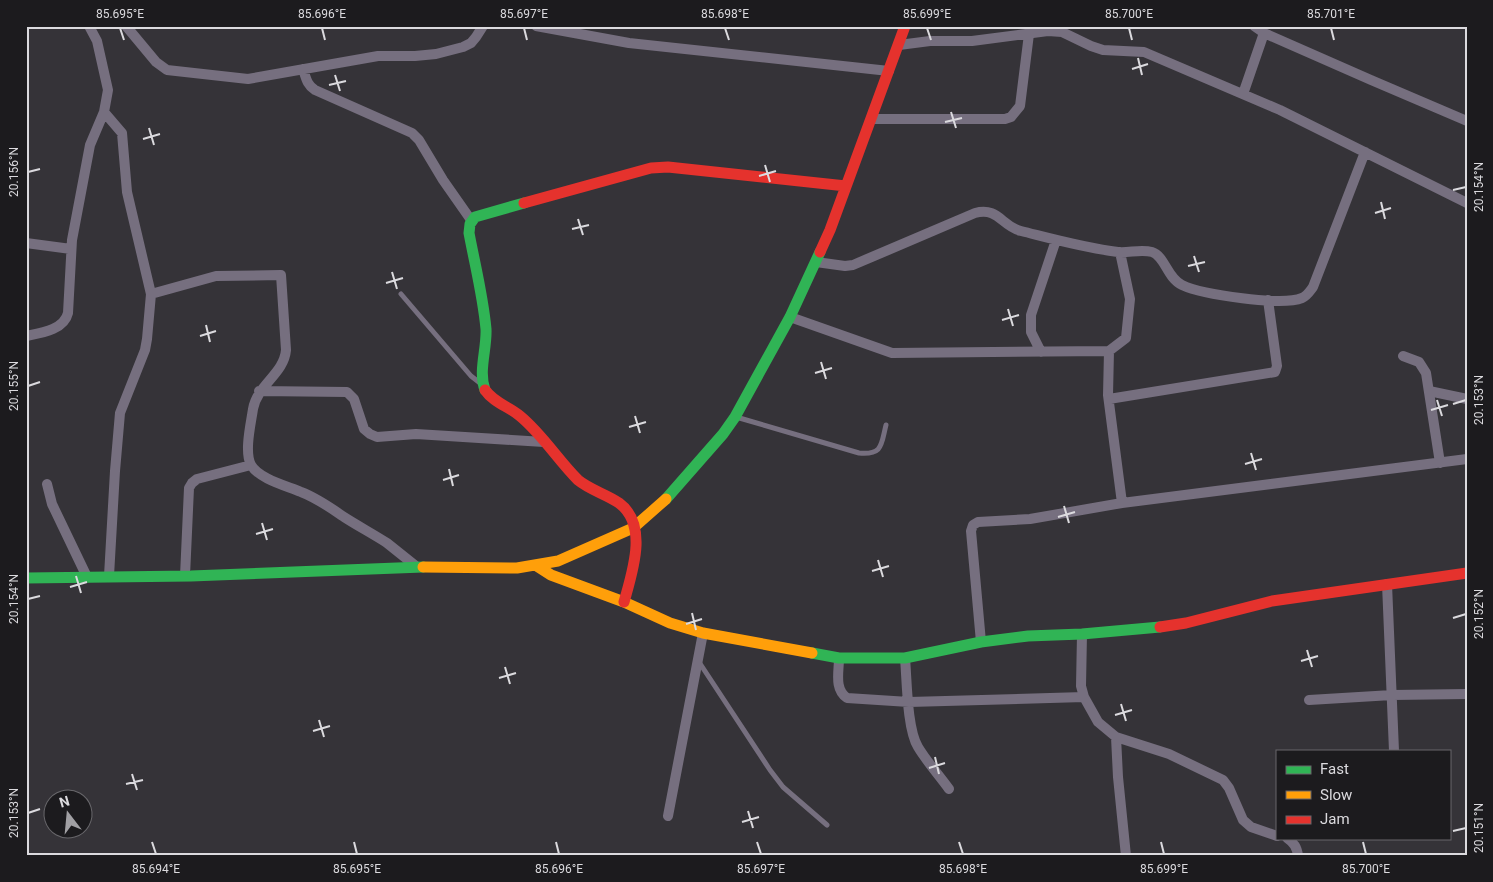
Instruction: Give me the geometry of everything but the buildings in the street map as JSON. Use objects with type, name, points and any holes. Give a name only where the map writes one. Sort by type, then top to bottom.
[{"type":"street","points":[[26,336],[51,330],[66,320],[68,313],[71,249],[90,145],[104,112],[108,90],[97,41],[89,26]]},
{"type":"street","points":[[126,26],[156,62],[167,70],[248,79],[378,56],[415,56],[443,52],[471,43],[483,26]]},
{"type":"street","points":[[536,26],[629,43],[889,70]]},
{"type":"street","points":[[26,578],[185,576],[417,567],[518,568],[558,561],[633,528],[668,497],[735,417],[790,317],[816,262],[905,26]]},
{"type":"street","points":[[1254,26],[1264,33],[1370,80],[1467,120]]},
{"type":"street","points":[[899,45],[930,41],[972,41],[1048,31],[1062,32],[1103,50],[1144,52],[1280,110],[1467,203]]},
{"type":"street","points":[[1243,94],[1264,33]]},
{"type":"street","points":[[871,119],[1004,119],[1010,117],[1020,106],[1029,34]]},
{"type":"street","points":[[303,69],[310,87],[315,90],[412,133],[419,140],[443,180],[471,220]]},
{"type":"street","points":[[104,112],[122,133],[128,192],[151,294],[147,339],[120,413],[114,471],[109,576]]},
{"type":"street","points":[[816,262],[845,266],[853,264],[982,211],[997,215],[1011,228],[1056,240],[1120,252],[1145,251],[1156,254],[1169,274],[1182,285],[1218,295],[1268,300],[1302,298],[1313,288],[1366,152]]},
{"type":"street","points":[[624,602],[636,556],[636,538],[628,513],[621,505],[580,482],[518,414],[490,396],[483,384],[486,343],[485,322],[469,233],[471,220],[475,217],[632,173],[660,167],[846,186]]},
{"type":"street","points":[[1041,352],[1031,332],[1031,315],[1056,240]]},
{"type":"street","points":[[26,243],[71,249]]},
{"type":"street","points":[[790,317],[892,353],[1110,351],[1126,338],[1130,299],[1120,252]]},
{"type":"street","points":[[151,294],[216,276],[281,275],[286,358],[259,391],[255,400],[248,450],[251,465],[256,471],[276,483],[304,493],[323,504],[387,544],[417,567]]},
{"type":"street","points":[[1108,399],[1275,372],[1277,366],[1268,300]]},
{"type":"street","points":[[1110,351],[1108,399],[1122,503]]},
{"type":"street","points":[[1404,356],[1414,359],[1423,366],[1426,373],[1440,463]]},
{"type":"street","points":[[259,391],[347,392],[354,399],[364,429],[377,437],[416,434],[544,442]]},
{"type":"street","points":[[1429,391],[1467,399]]},
{"type":"street","points":[[981,642],[971,531],[973,525],[978,522],[1030,518],[1122,503],[1467,459]]},
{"type":"street","points":[[185,576],[189,488],[197,479],[251,465]]},
{"type":"street","points":[[47,484],[52,504],[87,577]]},
{"type":"street","points":[[537,566],[552,575],[624,602],[670,623],[703,633],[839,658],[905,658],[981,642],[1028,636],[1154,628],[1272,602],[1467,572]]},
{"type":"street","points":[[1387,584],[1394,750]]},
{"type":"street","points":[[668,816],[703,633]]},
{"type":"street","points":[[1082,634],[1081,686],[1084,697],[1098,722],[1116,737],[1169,754],[1223,780],[1229,788],[1244,820],[1251,827],[1276,836]]},
{"type":"street","points":[[839,658],[838,688],[841,694],[847,698],[909,702],[1084,697]]},
{"type":"street","points":[[905,658],[911,726],[918,747],[949,788]]},
{"type":"street","points":[[1309,700],[1392,695],[1467,694]]},
{"type":"street","points":[[1116,737],[1126,856]]},
{"type":"street","points":[[1290,840],[1294,843],[1298,856]]},
{"type":"lane","points":[[401,294],[471,376],[483,384]]},
{"type":"lane","points":[[735,417],[859,453],[869,454],[876,452],[880,448],[886,425]]},
{"type":"lane","points":[[698,660],[783,787],[827,825]]},
{"type":"traffic: fast","points":[[485,390],[482,375],[486,337],[485,317],[469,233],[470,224],[475,217],[524,203]]},
{"type":"traffic: fast","points":[[666,499],[723,434],[735,417],[790,317],[820,252]]},
{"type":"traffic: fast","points":[[26,578],[191,576],[423,567]]},
{"type":"traffic: fast","points":[[812,653],[839,658],[905,658],[981,642],[1028,636],[1082,634],[1160,627]]},
{"type":"traffic: slow","points":[[423,567],[517,568],[558,561],[633,528],[666,499]]},
{"type":"traffic: slow","points":[[537,566],[551,575],[624,602],[670,623],[703,633],[812,653]]},
{"type":"traffic: jam","points":[[820,252],[830,230],[905,26]]},
{"type":"traffic: jam","points":[[524,203],[651,168],[668,167],[846,186]]},
{"type":"traffic: jam","points":[[485,390],[528,423],[578,480],[619,503],[628,512],[634,524],[636,550],[624,602]]},
{"type":"traffic: jam","points":[[1160,627],[1186,623],[1272,601],[1467,573]]}]
